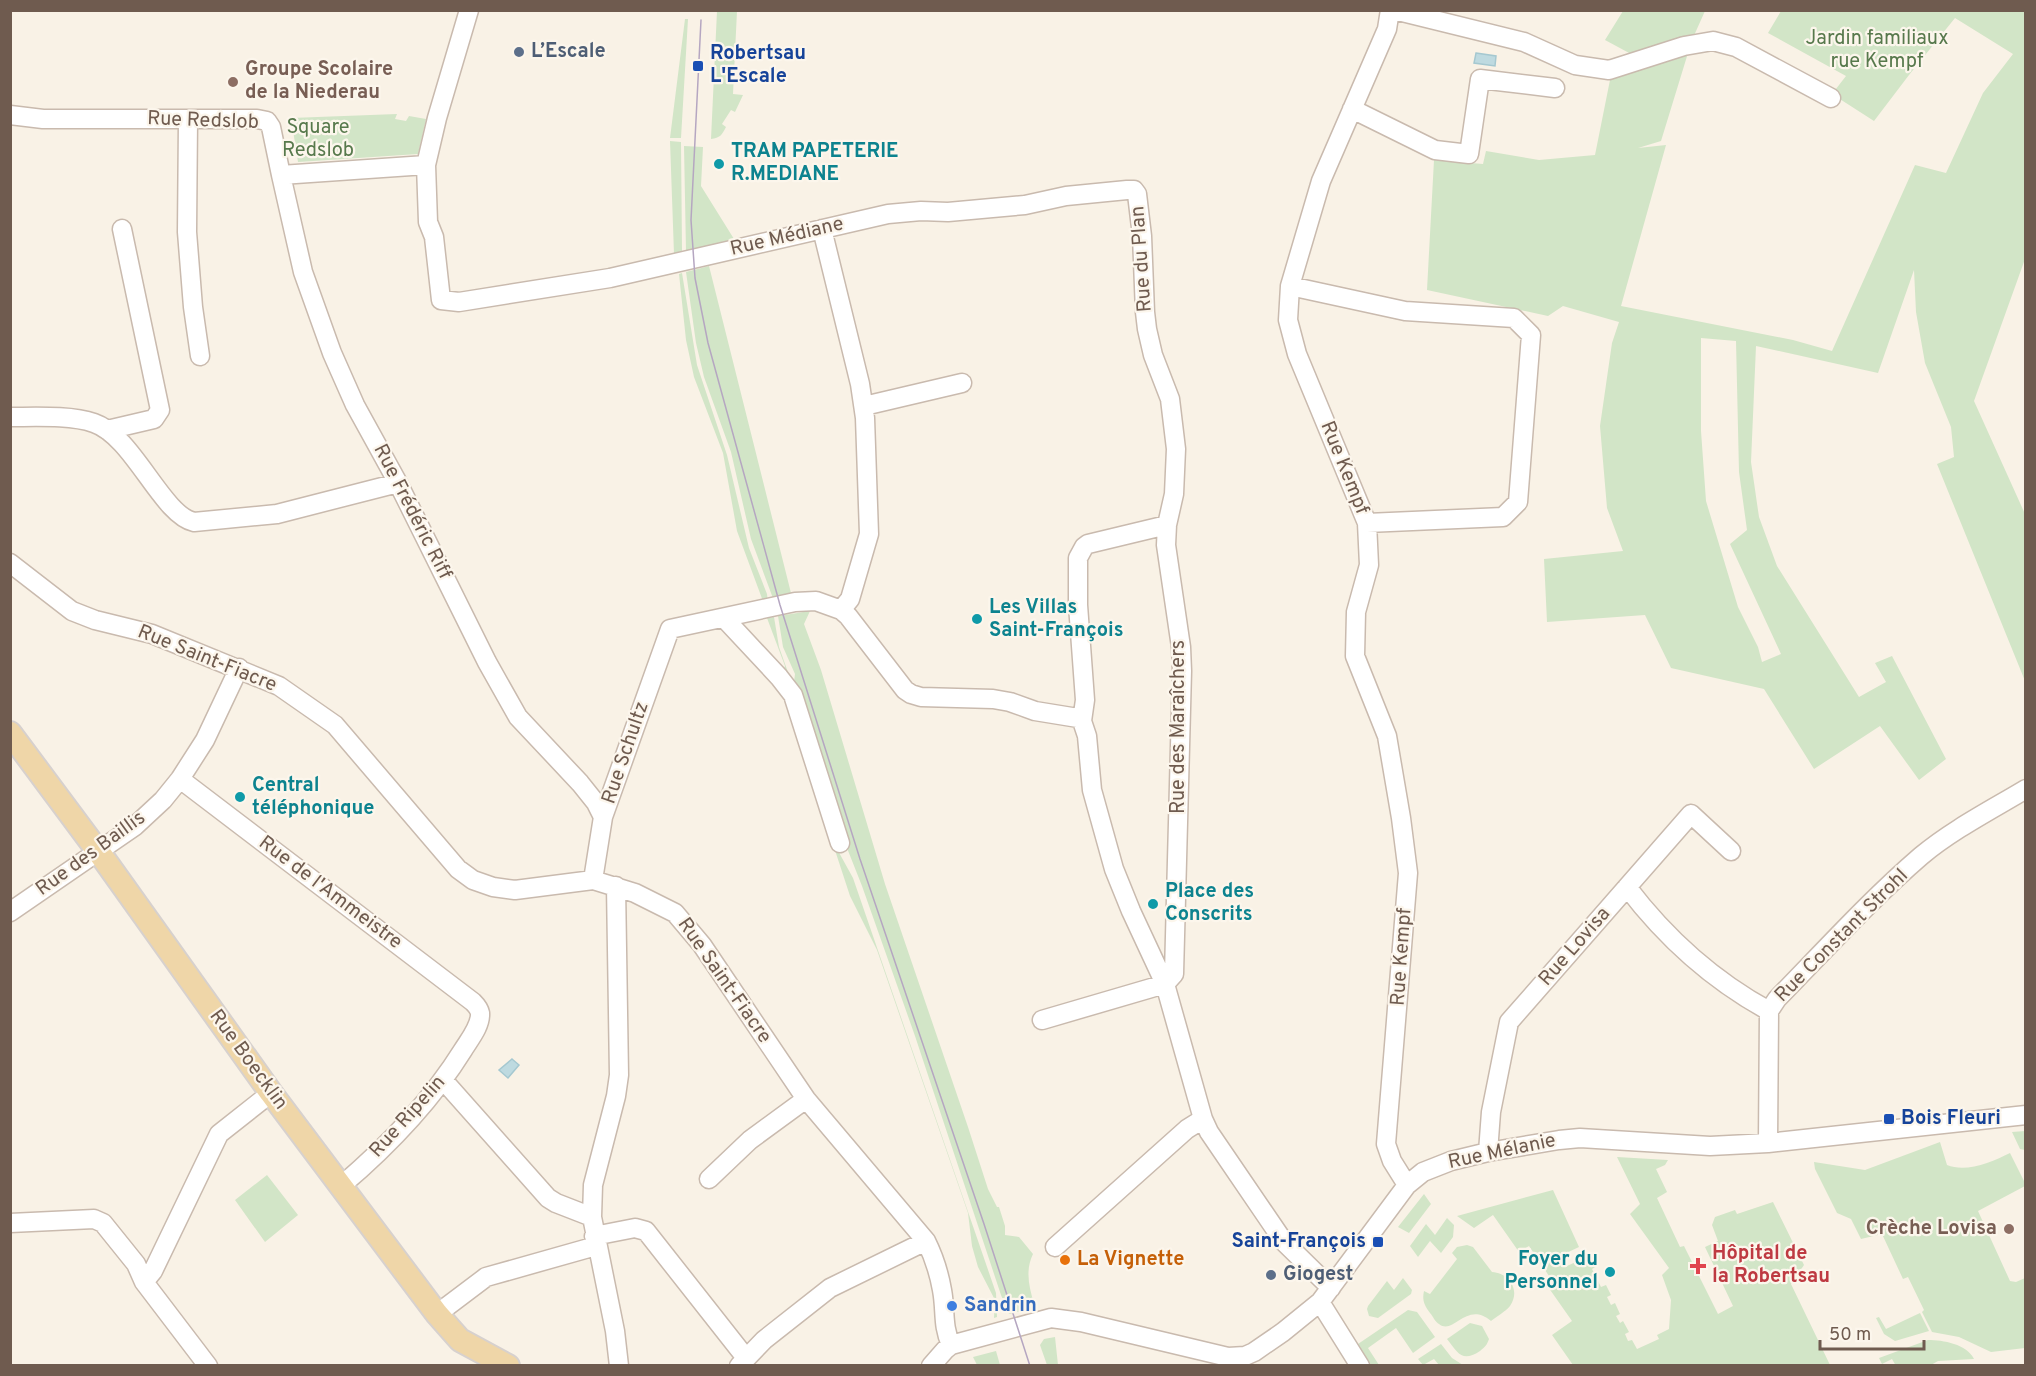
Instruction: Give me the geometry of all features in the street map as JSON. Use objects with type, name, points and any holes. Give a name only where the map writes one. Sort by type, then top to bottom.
[{"type":"main road","name":"Rue Boecklin","points":[[10,732],[99,852],[271,1093],[437,1314],[460,1340],[508,1365]]},
{"type":"street","points":[[281,175],[426,165],[437,118],[469,10]]},
{"type":"street","points":[[1392,10],[1524,42],[1575,65],[1609,70],[1684,46],[1713,40],[1736,47],[1831,98]]},
{"type":"street","name":"Rue Kempf","points":[[1392,10],[1387,29],[1321,181],[1290,286],[1288,320],[1297,354],[1366,523],[1369,565],[1356,612],[1355,656],[1387,736],[1408,873],[1386,1144],[1392,1161],[1407,1185]]},
{"type":"street","points":[[1352,109],[1435,150],[1476,155],[1480,79],[1556,88]]},
{"type":"street","name":"Rue Redslob","points":[[10,115],[44,119],[257,119],[267,121],[271,127],[281,175]]},
{"type":"street","points":[[188,120],[187,232],[193,307],[200,356]]},
{"type":"street","name":"Rue Médiane","points":[[426,165],[428,222],[434,237],[441,300],[459,302],[610,278],[888,214],[921,211],[948,212],[1025,205],[1066,196],[1134,190]]},
{"type":"street","name":"Rue Frédéric Riff","points":[[281,175],[303,272],[332,352],[356,405],[398,483],[487,662],[518,717],[580,783],[596,803],[603,817]]},
{"type":"street","name":"Rue du Plan","points":[[1134,190],[1139,200],[1147,329]]},
{"type":"street","points":[[107,430],[154,419],[160,410],[122,229]]},
{"type":"street","points":[[822,229],[864,406],[869,534],[850,599],[841,610]]},
{"type":"street","points":[[1290,286],[1405,311],[1514,318],[1531,335],[1518,502],[1503,517],[1366,523]]},
{"type":"street","name":"Rue des Maraîchers","points":[[1147,329],[1153,355],[1168,391],[1176,449],[1174,494],[1167,525],[1166,545],[1179,628],[1182,670],[1174,974],[1165,984]]},
{"type":"street","points":[[864,406],[962,383]]},
{"type":"street","points":[[10,417],[73,419],[94,423],[107,430],[147,473],[173,508],[187,520],[194,522],[277,514],[398,483]]},
{"type":"street","points":[[1167,525],[1089,544],[1078,558],[1078,605],[1085,700],[1082,722],[1088,736],[1090,774],[1095,802],[1114,869],[1165,984],[1203,1119],[1209,1132],[1284,1242],[1325,1295],[1360,1365]]},
{"type":"street","name":"Rue Saint-Fiacre","points":[[10,563],[72,611],[95,620],[152,634],[279,686],[335,725],[458,868],[473,880],[493,887],[515,890],[593,880],[616,886],[667,907],[691,929],[806,1099],[926,1241],[934,1259],[943,1292],[945,1332],[951,1345]]},
{"type":"street","points":[[724,618],[795,602],[816,601],[841,610],[848,616],[897,682],[911,694],[993,699],[1035,711],[1072,716],[1082,722]]},
{"type":"street","points":[[724,618],[793,695],[840,843]]},
{"type":"street","name":"Rue Schultz","points":[[593,880],[603,817],[670,629],[724,618]]},
{"type":"street","name":"Rue des Baillis","points":[[10,912],[99,852],[148,815],[180,779],[205,740],[239,668]]},
{"type":"street","name":"Rue de l'Ammeistre","points":[[180,779],[473,1002],[479,1009]]},
{"type":"street","name":"Rue Constant Strohl","points":[[1768,1143],[1769,1011],[1777,999],[1887,887],[1922,855],[1948,836],[2025,789]]},
{"type":"street","name":"Rue Lovisa","points":[[1488,1152],[1491,1112],[1509,1022],[1691,814],[1731,851]]},
{"type":"street","points":[[616,886],[619,1075],[593,1185],[592,1217],[595,1241],[615,1331],[619,1365]]},
{"type":"street","points":[[1627,887],[1649,915],[1692,956],[1731,989],[1769,1011]]},
{"type":"street","points":[[1042,1020],[1165,984]]},
{"type":"street","name":"Rue Ripelin","points":[[341,1186],[414,1117],[444,1081],[479,1022],[479,1009]]},
{"type":"street","points":[[444,1081],[548,1197],[556,1203],[592,1217]]},
{"type":"street","points":[[144,1282],[153,1271],[219,1134],[271,1093]]},
{"type":"street","points":[[709,1179],[750,1140],[806,1099]]},
{"type":"street","name":"Rue Mélanie","points":[[951,1345],[1051,1318],[1075,1320],[1227,1358],[1254,1352],[1283,1332],[1325,1295],[1407,1185],[1423,1172],[1436,1166],[1488,1152],[1580,1138],[1710,1146],[1768,1143],[2025,1115]]},
{"type":"street","points":[[1055,1247],[1186,1129],[1203,1119]]},
{"type":"street","points":[[10,1223],[94,1219],[103,1223],[136,1264],[144,1282],[208,1365]]},
{"type":"street","points":[[437,1314],[486,1277],[635,1228],[646,1231],[742,1362],[764,1340],[830,1288],[926,1241]]},
{"type":"street","points":[[932,1365],[951,1345]]},
{"type":"green space","points":[[717,11],[737,11],[733,94],[743,95],[735,112],[731,110],[722,124],[726,127],[722,134],[711,139]]},
{"type":"green space","points":[[1623,11],[1705,11],[1692,40],[1631,54],[1605,40]]},
{"type":"green space","name":"Jardin familiaux rue Kempf","points":[[1781,11],[2025,11],[2025,259],[1974,401],[2025,514],[2025,681],[1937,464],[1954,457],[1951,427],[1925,363],[1916,312],[1914,270],[1878,373],[1756,346],[1751,462],[1759,517],[1777,566],[1859,697],[1886,682],[1875,663],[1892,656],[1946,759],[1919,780],[1880,726],[1814,769],[1764,689],[1671,668],[1645,615],[1547,622],[1544,559],[1623,551],[1607,508],[1600,426],[1612,343],[1619,322],[1563,306],[1548,316],[1427,290],[1434,160],[1483,164],[1486,151],[1539,160],[1595,155],[1611,75],[1688,53],[1661,141],[1638,148],[1666,145],[1621,306],[1793,340],[1832,351],[1915,165],[1946,173],[1983,93],[2013,54],[1955,18],[1874,121],[1832,94],[1846,76],[1768,33]],"holes":[[[1701,338],[1736,341],[1739,472],[1747,530],[1730,544],[1781,654],[1762,662],[1758,647],[1738,607],[1706,501],[1701,431]]]},
{"type":"green space","points":[[685,19],[688,19],[681,138],[670,138]]},
{"type":"green space","name":"Square Redslob","points":[[397,114],[395,119],[406,121],[409,116],[426,119],[418,154],[298,162],[291,118]]},
{"type":"green space","points":[[670,141],[681,142],[682,251],[674,254]]},
{"type":"green space","points":[[684,146],[703,147],[701,186],[734,239],[686,251]]},
{"type":"green space","points":[[709,266],[792,597],[774,601],[751,539],[731,452],[704,377],[696,343],[686,272]]},
{"type":"green space","points":[[682,273],[697,365],[727,455],[749,548],[767,594],[768,603],[764,604],[737,531],[723,453],[694,377],[686,340],[679,274]]},
{"type":"green space","points":[[810,611],[804,624],[821,670],[885,884],[988,1189],[999,1207],[1005,1226],[1005,1235],[1019,1237],[1033,1254],[1028,1273],[1034,1304],[1032,1308],[1009,1314],[1001,1295],[915,1036],[845,843],[801,690],[794,682],[795,674],[783,647],[778,616]]},
{"type":"green space","points":[[774,617],[779,647],[790,678],[783,671],[785,666],[767,618]]},
{"type":"green space","points":[[831,838],[853,878],[996,1293],[997,1317],[994,1318],[995,1300],[978,1267],[972,1246],[968,1213],[877,950],[850,896]]},
{"type":"green space","points":[[2026,1131],[2025,1150],[2020,1149],[2012,1132]]},
{"type":"green space","points":[[1940,1142],[1947,1165],[1954,1167],[1979,1165],[2010,1153],[2025,1183],[2025,1186],[1978,1211],[2010,1281],[2016,1282],[2025,1278],[2025,1348],[1991,1352],[1959,1337],[1932,1332],[1908,1277],[1903,1279],[1882,1234],[1861,1239],[1851,1219],[1837,1213],[1815,1169],[1814,1162],[1865,1170]]},
{"type":"green space","points":[[1617,1157],[1668,1160],[1665,1165],[1656,1169],[1667,1192],[1657,1198],[1680,1247],[1684,1246],[1718,1314],[1733,1306],[1705,1247],[1718,1241],[1712,1225],[1715,1217],[1735,1210],[1737,1214],[1773,1202],[1804,1265],[1791,1284],[1830,1365],[1573,1365],[1552,1335],[1572,1321],[1546,1284],[1551,1279],[1529,1246],[1519,1252],[1493,1215],[1474,1228],[1457,1216],[1553,1190],[1579,1247],[1562,1255],[1567,1266],[1591,1255],[1597,1266],[1592,1269],[1601,1287],[1606,1285],[1611,1295],[1607,1297],[1611,1305],[1615,1303],[1620,1314],[1616,1316],[1620,1323],[1623,1321],[1629,1332],[1625,1334],[1628,1341],[1632,1340],[1637,1349],[1659,1339],[1657,1335],[1669,1329],[1671,1300],[1662,1275],[1669,1268],[1630,1214],[1640,1204]]},
{"type":"green space","points":[[267,1175],[298,1215],[265,1242],[235,1200]]},
{"type":"green space","points":[[1424,1194],[1431,1204],[1409,1233],[1398,1227]]},
{"type":"green space","points":[[1447,1218],[1454,1225],[1453,1237],[1441,1253],[1430,1241],[1418,1257],[1410,1246],[1426,1224],[1435,1235]]},
{"type":"green space","points":[[1467,1245],[1473,1247],[1492,1272],[1504,1275],[1512,1283],[1513,1300],[1508,1308],[1491,1321],[1474,1314],[1450,1326],[1445,1326],[1436,1322],[1426,1307],[1423,1300],[1424,1291],[1430,1294],[1457,1259],[1452,1253],[1457,1247]]},
{"type":"green space","points":[[1403,1278],[1412,1290],[1411,1294],[1378,1318],[1369,1316],[1368,1306],[1387,1281],[1394,1290]]},
{"type":"green space","points":[[1408,1310],[1417,1312],[1435,1337],[1413,1353],[1396,1328],[1368,1348],[1379,1365],[1371,1365],[1358,1344]]},
{"type":"green space","points":[[1920,1313],[1929,1331],[1895,1341],[1884,1334],[1876,1318],[1879,1317],[1886,1329]]},
{"type":"green space","points":[[1470,1323],[1482,1326],[1489,1339],[1480,1351],[1474,1355],[1465,1356],[1461,1355],[1447,1339]]},
{"type":"green space","points":[[1055,1337],[1058,1365],[1047,1365],[1040,1345],[1044,1339]]},
{"type":"green space","points":[[1928,1340],[1960,1346],[1974,1359],[1938,1361],[1931,1365],[1896,1366],[1892,1359],[1882,1364],[1879,1358]]},
{"type":"green space","points":[[1441,1344],[1452,1358],[1463,1365],[1439,1365],[1434,1359],[1423,1365],[1418,1359]]},
{"type":"green space","points":[[996,1351],[1000,1365],[977,1365],[973,1357]]},
{"type":"water","points":[[1476,53],[1496,56],[1495,66],[1474,63]]},
{"type":"water","points":[[512,1059],[519,1065],[508,1078],[499,1070]]},
{"type":"tram line","points":[[701,20],[691,220],[695,278],[708,343],[780,605],[860,859],[1030,1366]]},
{"type":"place","name":"L’Escale","points":[[519,52]]},
{"type":"place","name":"Robertsau L'Escale","points":[[698,66]]},
{"type":"place","name":"Groupe Scolaire de la Niederau","points":[[233,82]]},
{"type":"place","name":"TRAM PAPETERIE R.MEDIANE","points":[[719,164]]},
{"type":"place","name":"Les Villas Saint-François","points":[[977,619]]},
{"type":"place","name":"Central téléphonique","points":[[240,797]]},
{"type":"place","name":"Place des Conscrits","points":[[1153,904]]},
{"type":"place","name":"Bois Fleuri","points":[[1889,1119]]},
{"type":"place","name":"Crèche Lovisa","points":[[2009,1229]]},
{"type":"place","name":"Saint-François","points":[[1378,1242]]},
{"type":"place","name":"La Vignette","points":[[1065,1260]]},
{"type":"place","name":"Hôpital de la Robertsau","points":[[1698,1266]]},
{"type":"place","name":"Foyer du Personnel","points":[[1610,1272]]},
{"type":"place","name":"Giogest","points":[[1271,1275]]},
{"type":"place","name":"Sandrin","points":[[952,1306]]}]
